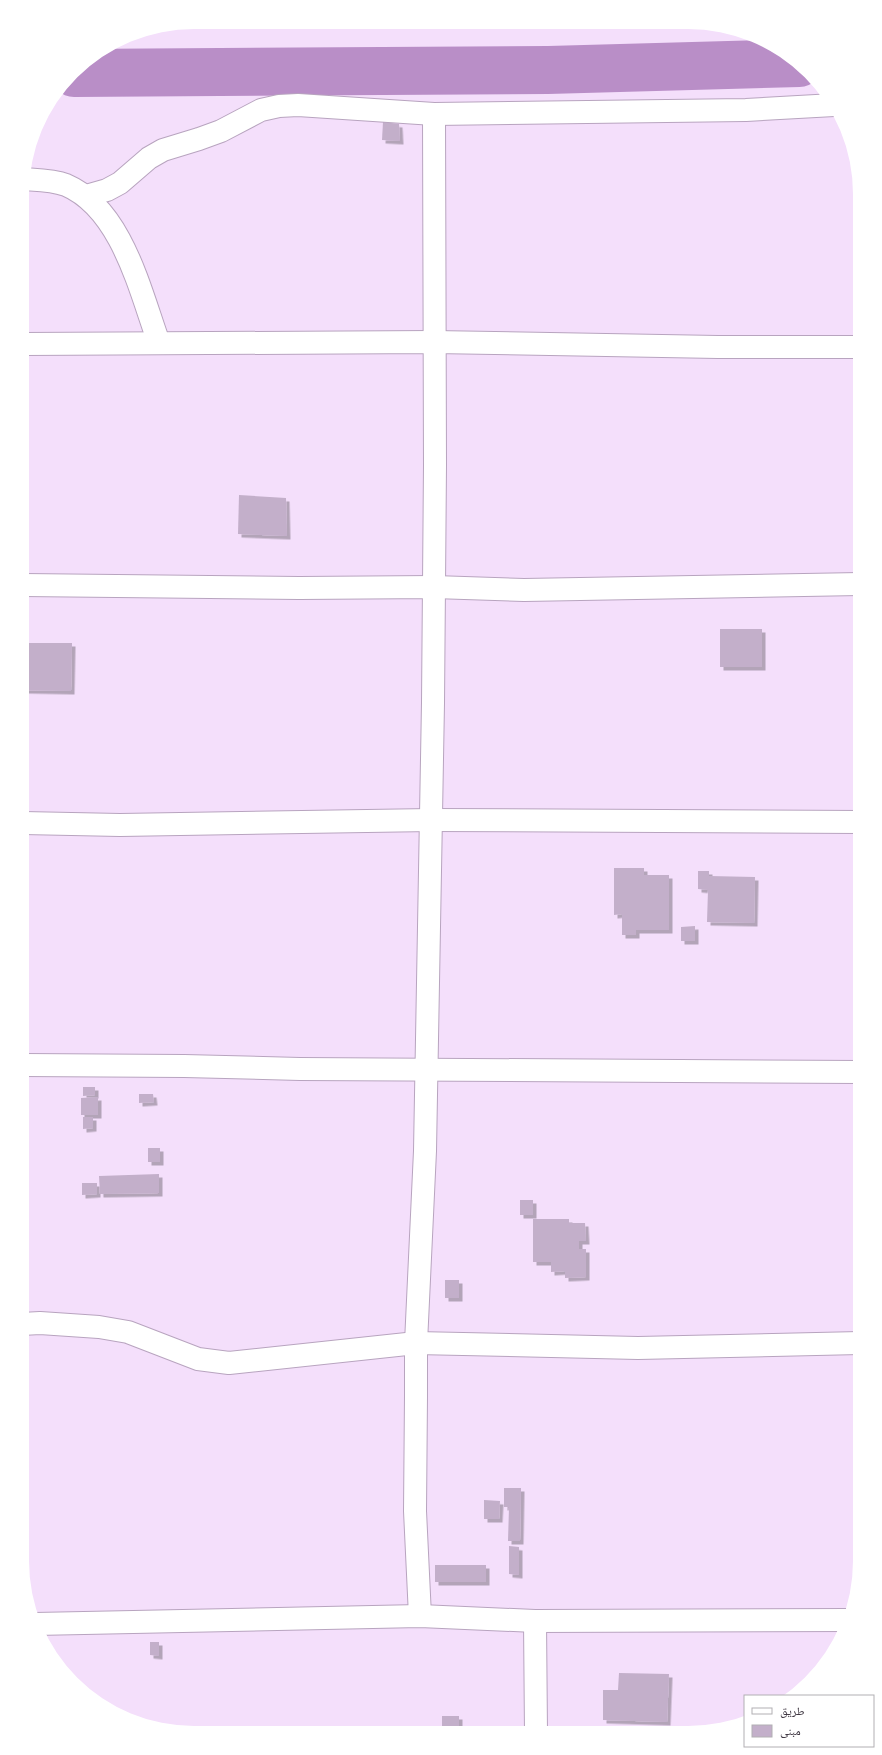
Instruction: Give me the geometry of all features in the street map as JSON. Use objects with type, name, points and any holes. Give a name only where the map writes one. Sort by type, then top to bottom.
[{"type":"street","points":[[86,196],[107,190],[120,183],[149,158],[162,150],[199,140],[221,131],[261,110],[279,106],[298,105],[434,114],[746,110],[827,105]]},
{"type":"street","points":[[420,1616],[415,1511],[416,1343],[425,1151],[431,820],[434,587],[434,114]]},
{"type":"street","points":[[29,180],[65,184],[86,196],[110,222],[126,253],[159,343]]},
{"type":"street","points":[[29,344],[434,342],[718,347],[853,347]]},
{"type":"street","points":[[29,585],[291,588],[434,587],[532,590],[853,584]]},
{"type":"street","points":[[29,823],[135,825],[431,820],[853,822]]},
{"type":"street","points":[[29,1065],[426,1070],[853,1072]]},
{"type":"street","points":[[29,1324],[99,1327],[128,1332],[198,1359],[229,1363],[416,1343],[638,1348],[853,1343]]},
{"type":"street","points":[[42,1624],[420,1616],[535,1621],[842,1620]]},
{"type":"street","points":[[535,1621],[536,1726]]},
{"type":"building","points":[[383,122],[399,124],[400,141],[382,140]]},
{"type":"building","points":[[239,495],[286,498],[287,536],[238,534]]},
{"type":"building","points":[[720,629],[762,629],[762,667],[720,667]]},
{"type":"building","points":[[29,643],[72,643],[71,691],[29,690]]},
{"type":"building","points":[[614,868],[644,868],[644,875],[669,875],[669,930],[636,930],[636,935],[622,935],[622,914],[614,915]]},
{"type":"building","points":[[698,871],[709,871],[709,876],[755,877],[754,923],[707,922],[708,890],[698,889]]},
{"type":"building","points":[[695,926],[695,941],[681,941],[681,927]]},
{"type":"building","points":[[83,1087],[95,1087],[95,1095],[83,1096]]},
{"type":"building","points":[[139,1094],[153,1094],[154,1102],[139,1103]]},
{"type":"building","points":[[98,1097],[98,1115],[81,1115],[81,1098]]},
{"type":"building","points":[[83,1117],[93,1117],[93,1128],[83,1129]]},
{"type":"building","points":[[148,1148],[160,1148],[160,1162],[148,1162]]},
{"type":"building","points":[[159,1174],[159,1193],[100,1194],[99,1176]]},
{"type":"building","points":[[82,1183],[97,1183],[97,1194],[82,1195]]},
{"type":"building","points":[[520,1200],[533,1200],[533,1215],[520,1215]]},
{"type":"building","points":[[533,1219],[569,1219],[569,1223],[585,1223],[586,1241],[579,1241],[579,1249],[586,1249],[586,1277],[565,1278],[565,1271],[551,1272],[551,1262],[533,1262]]},
{"type":"building","points":[[445,1280],[459,1280],[459,1298],[445,1298]]},
{"type":"building","points":[[504,1488],[521,1488],[520,1541],[508,1541],[509,1507],[504,1507]]},
{"type":"building","points":[[484,1500],[500,1501],[499,1519],[484,1519]]},
{"type":"building","points":[[509,1546],[519,1547],[519,1575],[509,1574]]},
{"type":"building","points":[[435,1565],[486,1565],[486,1582],[435,1582]]},
{"type":"building","points":[[150,1642],[159,1642],[159,1656],[150,1655]]},
{"type":"building","points":[[619,1673],[669,1674],[667,1722],[603,1720],[603,1690],[618,1690]]},
{"type":"building","points":[[442,1716],[459,1716],[459,1726],[442,1726]]},
{"type":"waterway","points":[[82,73],[548,70],[789,63]]}]
